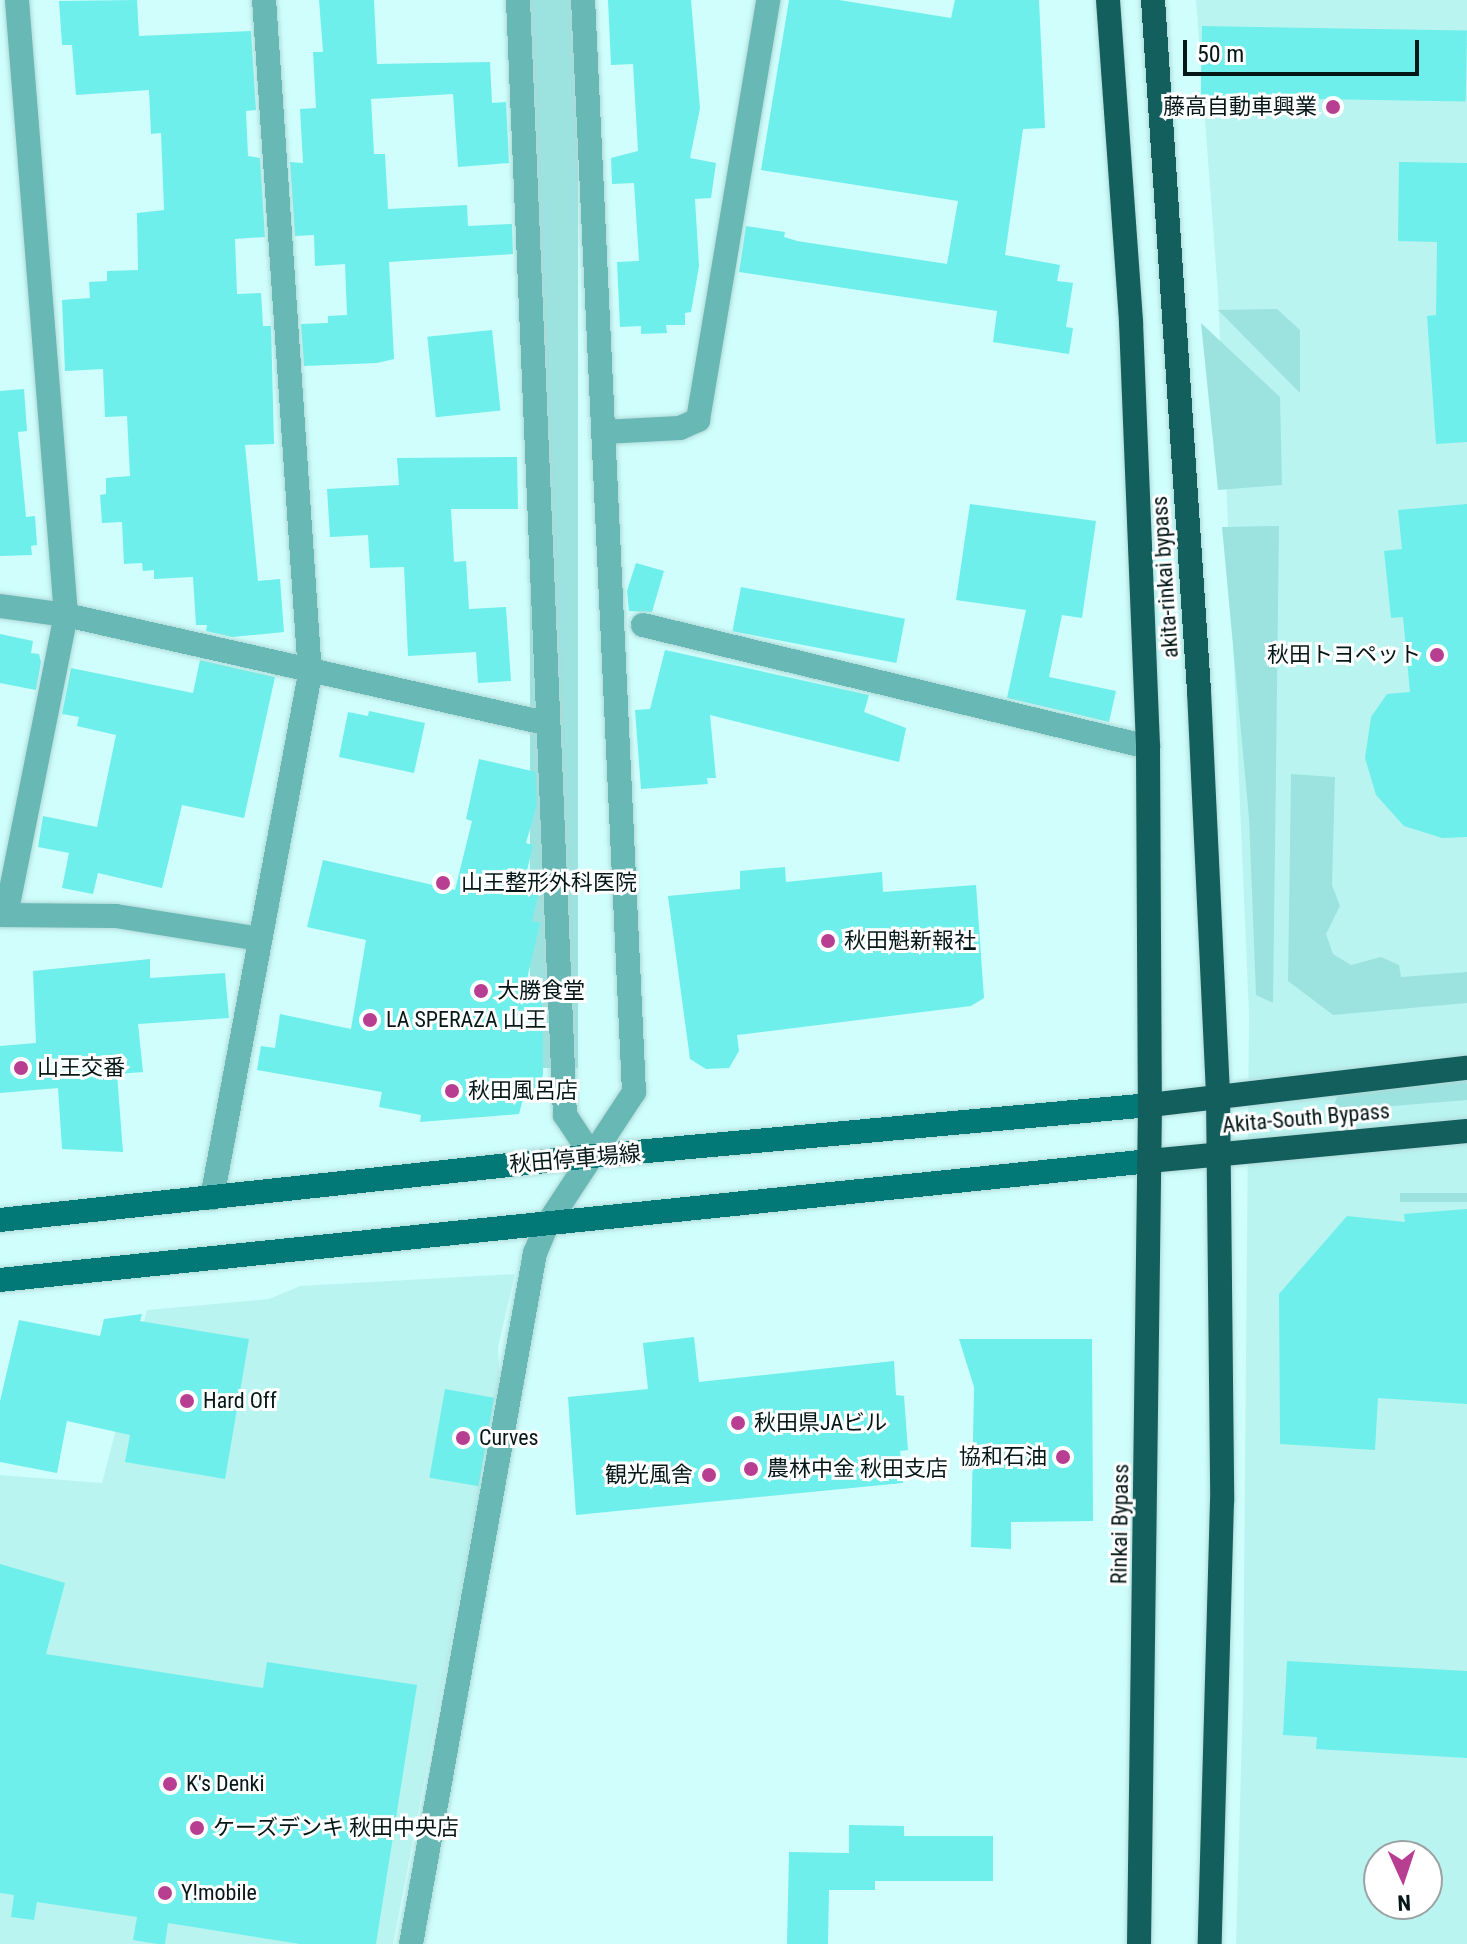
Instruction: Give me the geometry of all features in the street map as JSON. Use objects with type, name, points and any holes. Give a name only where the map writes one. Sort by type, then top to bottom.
[{"type":"highway","name":"akita-rinkai bypass","points":[[1108,0],[1131,322],[1148,747],[1150,1105]]},
{"type":"highway","name":"akita-rinkai bypass","points":[[1153,0],[1199,691],[1219,1151]]},
{"type":"highway","name":"Akita-South Bypass","points":[[1150,1105],[1218,1093],[1467,1068]]},
{"type":"highway","name":"Rinkai Bypass","points":[[1139,1944],[1150,1105]]},
{"type":"highway","name":"Akita-South Bypass","points":[[1149,1161],[1219,1151],[1467,1131]]},
{"type":"highway","points":[[1210,1944],[1222,1501],[1219,1151]]},
{"type":"main road","name":"秋田停車場線","points":[[0,1220],[592,1156],[1150,1105]]},
{"type":"main road","points":[[0,1280],[1149,1161]]},
{"type":"street","points":[[17,0],[66,615],[3,915],[116,916],[259,939]]},
{"type":"street","points":[[212,1198],[310,674],[264,0]]},
{"type":"street","points":[[518,0],[546,723],[565,1115],[592,1156]]},
{"type":"street","points":[[411,1944],[533,1264],[548,1223],[634,1092],[583,0]]},
{"type":"street","points":[[603,432],[680,428],[698,420],[768,0]]},
{"type":"street","points":[[0,606],[66,615],[310,674],[546,723]]},
{"type":"street","points":[[643,625],[1148,747]]},
{"type":"shaded area","points":[[530,0],[578,0],[578,1068],[530,1068]]},
{"type":"shaded area","points":[[1196,0],[1467,0],[1467,1944],[1236,1944],[1243,1699],[1249,1014],[1218,294]]},
{"type":"shaded area","points":[[1277,309],[1300,330],[1300,393],[1218,310]]},
{"type":"shaded area","points":[[1201,323],[1280,397],[1282,485],[1218,490]]},
{"type":"shaded area","points":[[1279,526],[1273,1003],[1256,995],[1249,818],[1222,527]]},
{"type":"shaded area","points":[[1291,774],[1335,777],[1332,885],[1340,906],[1326,934],[1333,954],[1351,965],[1381,957],[1399,965],[1401,977],[1467,972],[1467,1003],[1333,1015],[1288,981]]},
{"type":"shaded area","points":[[1467,1081],[1467,1100],[1344,1110],[1334,1105],[1339,1092]]},
{"type":"shaded area","points":[[1400,1193],[1467,1193],[1467,1202],[1400,1202]]},
{"type":"shaded area","points":[[515,1274],[498,1347],[500,1386],[393,1944],[0,1944],[0,1475],[102,1483],[147,1310],[269,1299],[300,1286]]},
{"type":"building","points":[[137,0],[139,36],[251,31],[256,110],[246,111],[248,156],[260,158],[265,237],[235,239],[237,294],[261,293],[263,326],[271,326],[274,444],[245,445],[258,581],[280,579],[284,632],[232,637],[206,631],[207,625],[196,625],[193,577],[154,579],[154,570],[143,571],[142,563],[124,564],[122,522],[102,523],[100,495],[106,494],[106,478],[130,476],[127,416],[105,417],[103,369],[65,371],[62,300],[90,298],[89,282],[107,281],[107,271],[138,270],[137,213],[164,210],[161,133],[151,134],[149,90],[76,95],[72,45],[62,45],[59,1]]},
{"type":"building","points":[[319,0],[374,0],[377,64],[490,62],[492,103],[506,102],[509,163],[458,167],[453,94],[371,99],[374,154],[385,154],[388,209],[467,205],[468,226],[512,224],[513,254],[389,262],[394,359],[377,363],[304,366],[301,324],[328,323],[328,316],[347,315],[345,264],[315,266],[314,235],[295,236],[290,162],[303,163],[300,109],[316,108],[313,52],[323,52]]},
{"type":"building","points":[[608,0],[691,0],[700,108],[690,158],[716,163],[711,198],[695,199],[699,266],[691,312],[685,313],[685,325],[666,325],[667,333],[641,334],[641,326],[620,327],[617,262],[639,261],[634,183],[612,184],[611,158],[638,151],[633,64],[611,65]]},
{"type":"building","points":[[789,0],[839,0],[951,18],[955,0],[1039,0],[1045,128],[1023,129],[1005,255],[1060,265],[1057,281],[1073,283],[1066,327],[1073,328],[1069,354],[993,342],[997,311],[739,272],[746,226],[785,232],[784,237],[797,241],[947,264],[958,201],[761,170]]},
{"type":"building","points":[[1202,26],[1467,31],[1466,102],[1201,97]]},
{"type":"building","points":[[1399,162],[1467,163],[1467,442],[1436,444],[1427,316],[1436,315],[1437,242],[1398,241]]},
{"type":"building","points":[[492,330],[500,411],[436,417],[427,337]]},
{"type":"building","points":[[24,389],[27,431],[18,432],[26,517],[35,516],[37,545],[31,546],[32,555],[0,556],[0,391]]},
{"type":"building","points":[[517,457],[518,509],[451,509],[454,562],[466,561],[469,609],[506,607],[511,681],[478,683],[476,652],[408,656],[404,567],[370,568],[368,535],[330,537],[327,489],[399,485],[397,458]]},
{"type":"building","points":[[970,504],[1096,521],[1082,618],[1062,615],[1049,677],[1116,691],[1109,722],[1007,698],[1026,610],[956,600]]},
{"type":"building","name":"秋田トヨペット","points":[[1467,504],[1467,837],[1442,838],[1404,826],[1376,795],[1365,758],[1371,717],[1387,694],[1410,692],[1403,617],[1391,618],[1384,551],[1402,549],[1398,510]]},
{"type":"building","points":[[636,563],[664,571],[652,612],[629,611],[627,591]]},
{"type":"building","points":[[741,587],[905,619],[896,663],[732,631]]},
{"type":"building","points":[[0,634],[33,641],[31,653],[39,654],[41,662],[36,690],[0,683]]},
{"type":"building","points":[[665,650],[869,695],[864,712],[906,728],[899,762],[710,715],[716,778],[707,778],[708,784],[641,789],[635,710],[650,709]]},
{"type":"building","points":[[200,660],[275,677],[244,818],[182,805],[162,888],[98,873],[93,894],[62,888],[69,853],[38,847],[43,816],[97,827],[116,735],[77,726],[79,717],[62,714],[71,668],[193,693]]},
{"type":"building","points":[[369,711],[425,723],[414,773],[339,757],[348,712],[368,716]]},
{"type":"building","points":[[479,759],[536,772],[537,804],[526,843],[533,845],[523,888],[539,891],[532,921],[540,923],[525,988],[542,999],[543,1074],[536,1102],[523,1099],[519,1114],[420,1122],[421,1115],[379,1107],[382,1092],[257,1070],[261,1046],[275,1048],[280,1014],[351,1029],[366,940],[307,927],[323,860],[455,890],[472,821],[466,819]]},
{"type":"building","name":"秋田魁新報社","points":[[785,867],[786,882],[882,872],[883,892],[976,885],[984,998],[971,1006],[737,1035],[739,1051],[729,1068],[706,1069],[690,1059],[668,896],[740,889],[740,871]]},
{"type":"building","points":[[150,959],[150,978],[225,973],[229,1018],[138,1024],[143,1072],[117,1074],[123,1152],[62,1149],[58,1088],[0,1093],[0,1046],[36,1043],[33,971]]},
{"type":"building","points":[[1467,1209],[1467,1404],[1378,1398],[1375,1450],[1280,1444],[1279,1294],[1347,1216],[1405,1222],[1404,1214]]},
{"type":"building","points":[[142,1314],[140,1321],[249,1339],[225,1479],[125,1462],[130,1435],[67,1421],[57,1473],[0,1462],[0,1401],[19,1320],[100,1336],[104,1319]]},
{"type":"building","name":"秋田県JAビル","points":[[694,1337],[699,1382],[894,1361],[896,1395],[904,1396],[908,1450],[900,1451],[903,1483],[576,1515],[568,1397],[648,1389],[643,1343]]},
{"type":"building","name":"協和石油","points":[[959,1339],[1092,1339],[1093,1521],[1011,1522],[1011,1549],[971,1547],[974,1387]]},
{"type":"building","name":"Curves","points":[[445,1389],[494,1398],[479,1486],[429,1478]]},
{"type":"building","name":"ケーズデンキ 秋田中央店","points":[[0,1564],[65,1583],[46,1654],[263,1688],[267,1662],[417,1685],[376,1944],[300,1944],[168,1923],[165,1944],[158,1944],[133,1940],[137,1917],[37,1902],[34,1920],[11,1917],[14,1895],[0,1893]]},
{"type":"building","points":[[1287,1661],[1467,1671],[1467,1758],[1316,1749],[1317,1737],[1283,1735]]},
{"type":"building","points":[[849,1825],[904,1826],[904,1836],[993,1836],[993,1881],[875,1881],[875,1890],[829,1890],[828,1944],[787,1944],[789,1852],[849,1853]]},
{"type":"place","name":"藤高自動車興業","points":[[1333,107]]},
{"type":"place","name":"秋田トヨペット","points":[[1437,655]]},
{"type":"place","name":"山王整形外科医院","points":[[443,883]]},
{"type":"place","name":"秋田魁新報社","points":[[828,941]]},
{"type":"place","name":"大勝食堂","points":[[481,991]]},
{"type":"place","name":"LA SPERAZA 山王","points":[[370,1020]]},
{"type":"place","name":"山王交番","points":[[21,1068]]},
{"type":"place","name":"秋田風呂店","points":[[452,1091]]},
{"type":"place","name":"Hard Off","points":[[187,1401]]},
{"type":"place","name":"秋田県JAビル","points":[[738,1423]]},
{"type":"place","name":"Curves","points":[[463,1438]]},
{"type":"place","name":"協和石油","points":[[1063,1457]]},
{"type":"place","name":"農林中金 秋田支店","points":[[751,1469]]},
{"type":"place","name":"観光風舎","points":[[709,1475]]},
{"type":"place","name":"K's Denki","points":[[170,1784]]},
{"type":"place","name":"ケーズデンキ 秋田中央店","points":[[197,1828]]},
{"type":"place","name":"Y!mobile","points":[[165,1893]]}]
